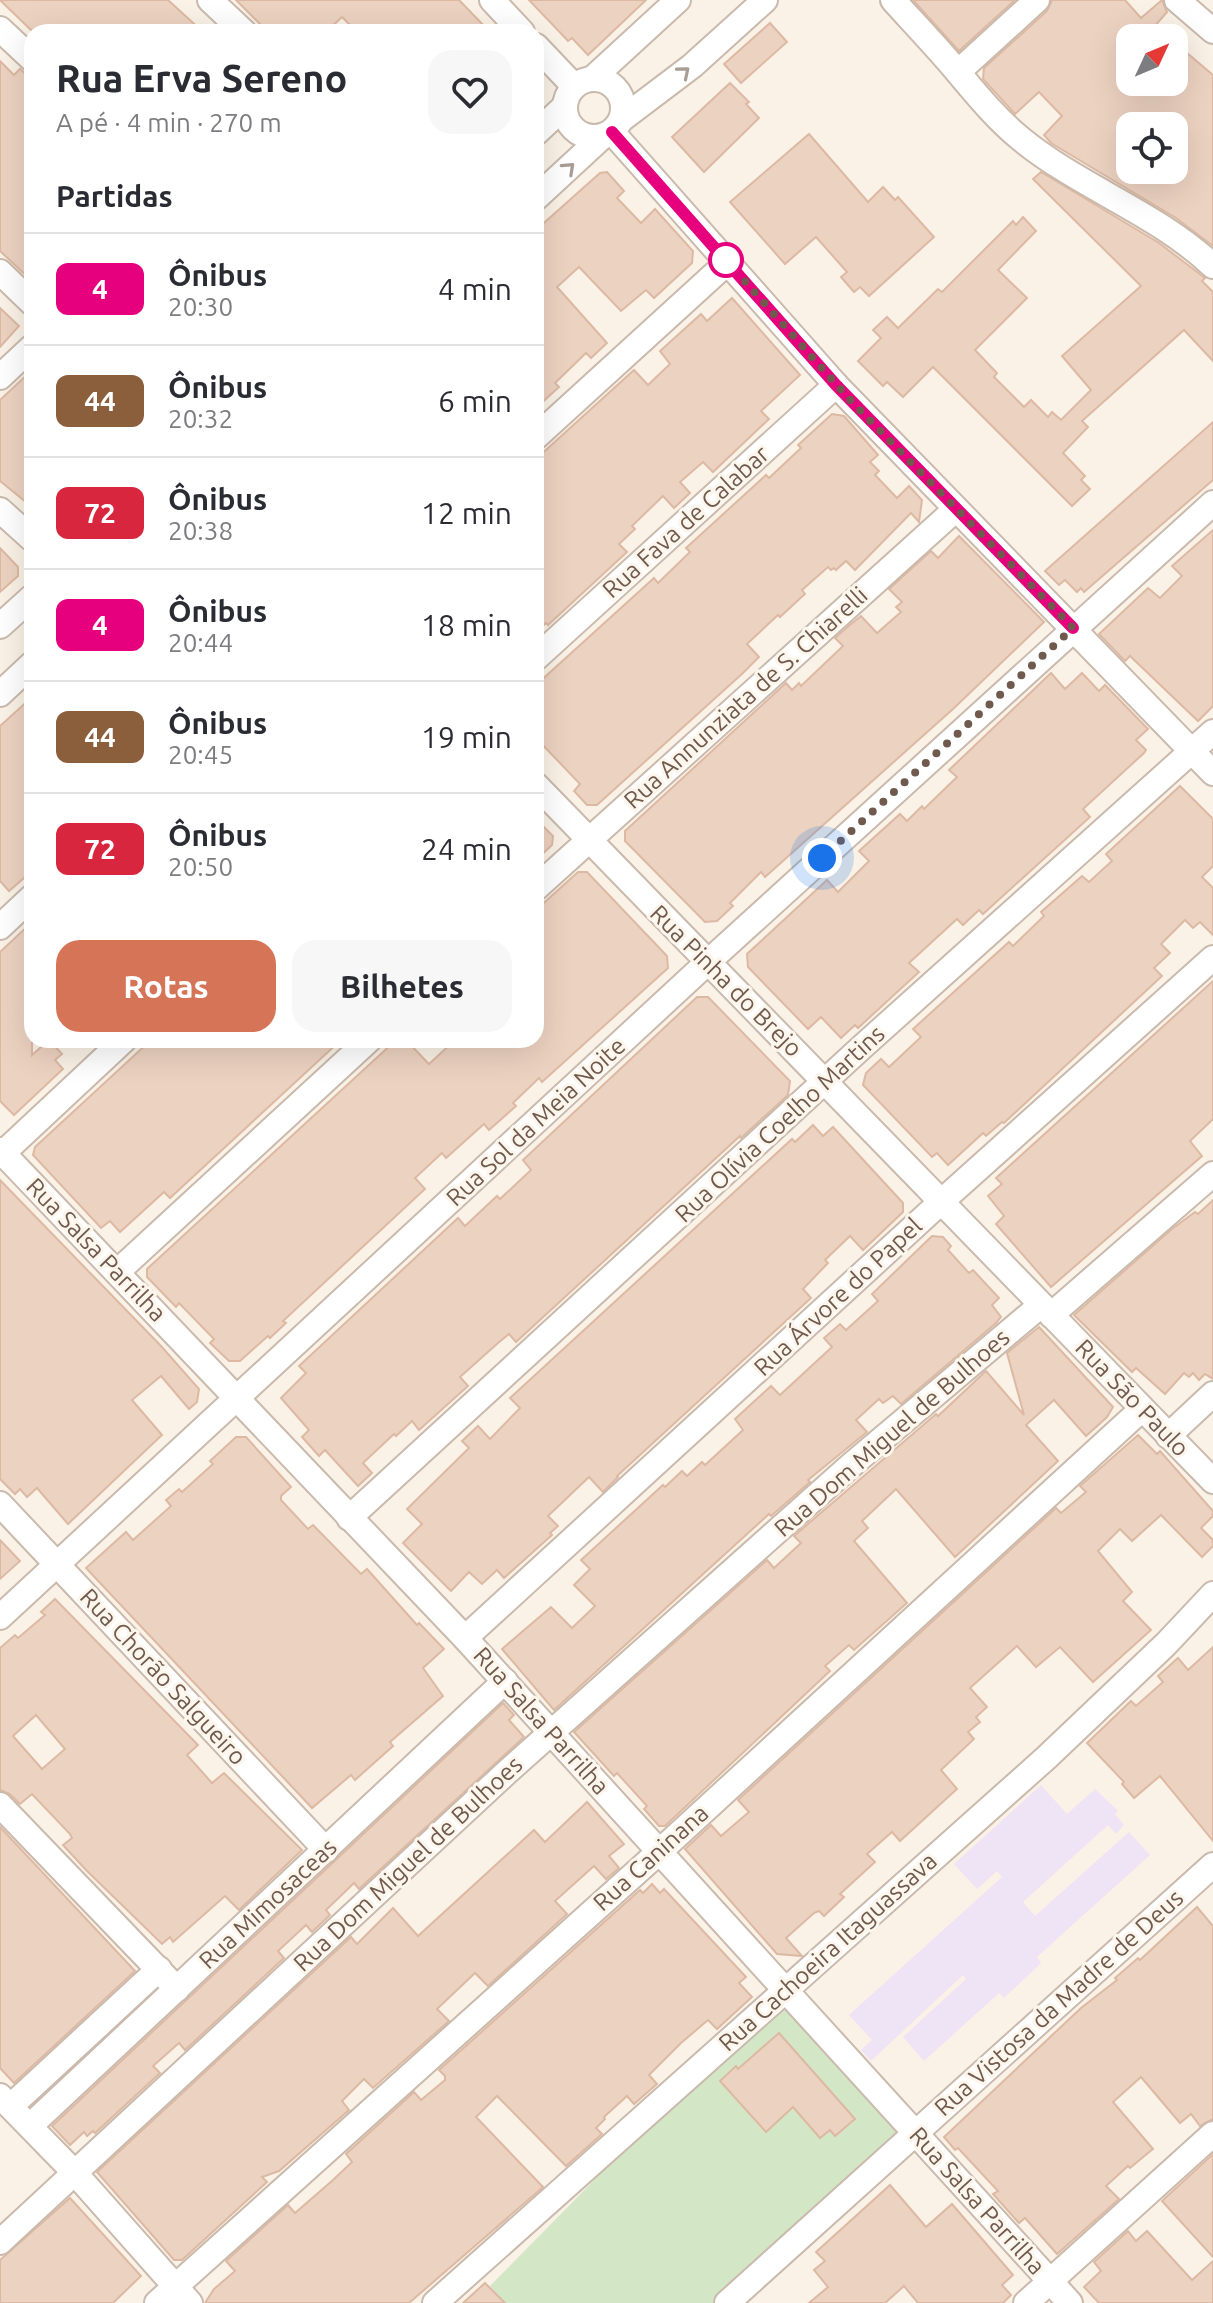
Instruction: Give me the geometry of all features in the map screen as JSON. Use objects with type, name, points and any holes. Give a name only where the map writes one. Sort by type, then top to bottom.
[{"type":"street","points":[[210,0],[236,24]]},
{"type":"street","points":[[492,0],[514,24]]},
{"type":"street","points":[[544,125],[577,90],[678,0]]},
{"type":"street","points":[[544,191],[765,0]]},
{"type":"street","points":[[893,0],[983,103],[1019,138],[1057,166],[1192,246],[1213,266]]},
{"type":"street","points":[[958,72],[1037,0]]},
{"type":"street","points":[[1177,0],[1213,31]]},
{"type":"street","points":[[0,29],[24,52]]},
{"type":"street","points":[[544,55],[577,90]]},
{"type":"street","points":[[577,90],[608,83],[621,97],[612,129]]},
{"type":"street","points":[[577,90],[566,118],[580,135],[591,138],[612,129]]},
{"type":"street","points":[[612,129],[836,385],[1213,773]]},
{"type":"street","points":[[544,430],[728,262]]},
{"type":"street","points":[[0,272],[24,295]]},
{"type":"street","points":[[0,377],[24,354]]},
{"type":"street","name":"Rua Fava de Calabar","points":[[544,651],[836,385]]},
{"type":"street","name":"Rua Sol da Meia Noite","points":[[0,1617],[708,962],[1213,503]]},
{"type":"street","name":"Rua Annunziata de S. Chiarelli","points":[[544,881],[956,509]]},
{"type":"street","points":[[0,510],[24,532]]},
{"type":"street","points":[[0,626],[24,604]]},
{"type":"street","points":[[0,694],[24,672]]},
{"type":"street","name":"Rua Olívia Coelho Martins","points":[[349,1518],[825,1081],[1213,732]]},
{"type":"street","name":"Rua Pinha do Brejo","points":[[544,793],[1046,1310]]},
{"type":"street","points":[[0,927],[24,904]]},
{"type":"street","name":"Rua Árvore do Papel","points":[[465,1638],[942,1201],[1213,958]]},
{"type":"street","points":[[2,1151],[115,1048]]},
{"type":"street","points":[[117,1272],[360,1048]]},
{"type":"street","name":"Rua Salsa Parrilha","points":[[2,1151],[505,1681],[1070,2303]]},
{"type":"street","name":"Rua Dom Miguel de Bulhoes","points":[[0,2242],[552,1733],[829,1484],[1213,1174]]},
{"type":"street","name":"Rua São Paulo","points":[[1046,1310],[1213,1481]]},
{"type":"street","points":[[1168,1436],[1213,1394]]},
{"type":"street","name":"Rua Caninana","points":[[174,2298],[1142,1409]]},
{"type":"street","name":"Rua Chorão Salgueiro","points":[[0,1504],[326,1850]]},
{"type":"street","name":"Rua Cachoeira Itaguassava","points":[[435,2303],[1046,1758],[1166,1644],[1213,1594]]},
{"type":"street","name":"Rua Mimosaceas","points":[[30,2126],[505,1681]]},
{"type":"street","points":[[0,1805],[177,1989]]},
{"type":"street","name":"Rua Vistosa da Madre de Deus","points":[[727,2303],[1213,1865]]},
{"type":"street","points":[[159,1969],[5,2101],[74,2172],[174,2298]]},
{"type":"street","points":[[1026,2303],[1213,2134]]},
{"type":"shaded area","points":[[1041,1785],[1067,1814],[1095,1789],[1118,1811],[1115,1814],[1124,1825],[1116,1834],[1108,1825],[1023,1902],[1035,1916],[1129,1832],[1150,1855],[1037,1957],[1041,1963],[1004,1998],[999,1993],[924,2061],[903,2037],[966,1979],[963,1975],[871,2061],[861,2050],[872,2040],[849,2015],[1002,1877],[997,1871],[977,1889],[954,1864]]},
{"type":"green space","points":[[786,1998],[903,2132],[714,2303],[505,2303],[490,2286],[609,2165]]},
{"type":"building","points":[[0,0],[168,0],[194,24],[25,24]]},
{"type":"building","points":[[236,0],[459,0],[482,24],[349,24],[342,17],[335,24],[260,24]]},
{"type":"building","points":[[529,0],[646,0],[588,55],[572,38],[568,41]]},
{"type":"building","points":[[913,0],[1015,0],[959,51]]},
{"type":"building","points":[[1052,0],[1125,0],[1141,18],[1162,0],[1167,12],[1157,24],[1116,24],[1116,96],[1188,96],[1188,54],[1213,75],[1213,246],[1176,218],[1119,184],[1188,184],[1188,112],[1116,112],[1116,182],[1051,143],[1044,135],[1062,116],[1039,92],[1015,114],[983,79],[984,68],[1047,11]]},
{"type":"building","points":[[770,23],[787,42],[741,83],[724,64]]},
{"type":"building","points":[[0,61],[14,75],[20,69],[24,73],[24,274],[0,251]]},
{"type":"building","points":[[730,83],[749,102],[746,104],[759,118],[704,172],[672,137]]},
{"type":"building","points":[[809,134],[868,202],[883,187],[895,200],[898,197],[934,237],[869,296],[860,287],[854,292],[841,277],[847,272],[816,237],[785,264],[730,202]]},
{"type":"building","points":[[607,172],[624,191],[617,198],[641,223],[655,209],[693,251],[692,263],[654,298],[646,290],[621,311],[579,267],[557,287],[607,343],[591,358],[586,353],[555,383],[559,387],[544,401],[544,223],[600,173]]},
{"type":"building","points":[[1041,172],[1159,243],[1205,278],[1202,281],[1213,292],[1213,361],[1184,330],[1082,421],[1088,427],[1063,453],[1085,476],[1081,480],[1090,489],[1072,506],[933,367],[903,397],[887,382],[883,386],[858,361],[881,338],[873,330],[887,317],[898,328],[938,289],[942,292],[1013,221],[1016,225],[1023,217],[1036,231],[998,270],[1027,298],[975,350],[997,373],[994,377],[1024,407],[1031,400],[1048,417],[1052,412],[1061,420],[1091,390],[1062,356],[1141,286],[1033,179]]},
{"type":"building","points":[[732,298],[800,375],[761,411],[769,419],[713,472],[703,462],[680,482],[690,493],[674,508],[663,496],[632,526],[635,529],[619,544],[627,552],[548,625],[544,625],[544,452],[634,370],[648,385],[670,364],[660,351],[701,314],[707,321]]},
{"type":"building","points":[[0,308],[19,326],[0,347]]},
{"type":"building","points":[[24,378],[24,500],[0,481],[0,400]]},
{"type":"building","points":[[832,414],[844,416],[878,455],[870,462],[879,471],[875,475],[897,498],[909,486],[922,500],[919,522],[911,513],[855,570],[846,561],[836,570],[828,567],[802,590],[805,594],[747,644],[759,657],[743,673],[597,805],[587,805],[574,791],[580,784],[544,746],[544,678],[654,578],[658,583],[690,552],[686,548],[766,475],[769,478],[801,448],[798,445]]},
{"type":"building","points":[[1213,422],[1213,480],[1084,592],[1081,588],[1077,592],[1065,580],[1059,585],[1045,571]]},
{"type":"building","points":[[1213,530],[1213,706],[1198,721],[1130,656],[1125,661],[1099,634],[1148,588],[1160,598],[1182,576],[1172,566]]},
{"type":"building","points":[[959,536],[1044,622],[953,709],[765,877],[761,872],[717,921],[705,922],[625,841],[625,831],[786,683],[792,690],[799,683],[801,686],[843,646],[835,638],[861,616],[877,633],[901,612],[896,607],[902,602],[889,589],[931,551],[938,558]]},
{"type":"building","points":[[0,548],[18,567],[18,576],[0,592]]},
{"type":"building","points":[[1051,673],[1065,689],[1082,673],[1099,691],[1105,685],[1148,729],[1136,740],[1146,750],[1144,753],[1083,809],[1090,817],[983,914],[979,910],[963,925],[957,919],[909,963],[919,972],[858,1028],[855,1025],[841,1038],[821,1017],[808,1029],[748,967],[747,954],[827,880],[838,892],[869,861],[859,851],[900,814],[907,821],[922,806],[924,809],[957,777],[949,770]]},
{"type":"building","points":[[24,704],[24,878],[9,891],[0,881],[0,726]]},
{"type":"building","points":[[1180,786],[1213,819],[1213,866],[1202,877],[1213,888],[1213,935],[1200,922],[1193,928],[1185,920],[1161,944],[1170,953],[1154,968],[1162,976],[1004,1123],[986,1136],[983,1133],[948,1165],[937,1153],[932,1157],[863,1085],[866,1073],[881,1059],[889,1067],[921,1037],[913,1029],[1009,942],[1013,946],[1044,916],[1041,912],[1082,876],[1089,882],[1112,861],[1106,854]]},
{"type":"building","points":[[544,827],[553,836],[552,845],[544,852]]},
{"type":"building","points":[[578,872],[587,872],[667,956],[668,968],[542,1082],[539,1078],[513,1103],[516,1106],[489,1130],[484,1124],[446,1158],[442,1153],[415,1178],[425,1189],[283,1321],[286,1323],[270,1338],[268,1336],[240,1361],[229,1361],[210,1343],[214,1339],[179,1303],[176,1307],[147,1277],[147,1269],[387,1048],[414,1048],[429,1064],[446,1048],[544,1048],[544,903]]},
{"type":"building","points":[[24,930],[24,1048],[32,1048],[32,1055],[40,1048],[56,1048],[62,1054],[55,1060],[63,1069],[14,1115],[0,1101],[0,952]]},
{"type":"building","points":[[1213,981],[1213,1119],[1190,1141],[1202,1156],[1051,1287],[996,1224],[1004,1216],[988,1196],[1002,1184],[996,1178]]},
{"type":"building","points":[[697,997],[708,997],[790,1081],[788,1095],[516,1342],[509,1334],[460,1377],[468,1386],[419,1430],[412,1421],[396,1436],[394,1434],[363,1463],[372,1473],[358,1486],[325,1450],[319,1456],[302,1437],[309,1430],[281,1398],[306,1373],[299,1366],[458,1218],[465,1226],[497,1196],[500,1199],[531,1170],[523,1160]]},
{"type":"building","points":[[142,1048],[332,1048],[170,1198],[164,1192],[120,1232],[110,1221],[101,1228],[33,1155],[35,1147]]},
{"type":"building","points":[[813,1125],[823,1136],[833,1127],[903,1203],[903,1212],[863,1250],[850,1236],[825,1260],[828,1263],[803,1289],[811,1298],[603,1492],[589,1477],[548,1516],[558,1526],[550,1533],[552,1535],[504,1578],[497,1570],[482,1584],[469,1572],[451,1591],[403,1543],[422,1524],[407,1509],[469,1448],[462,1441],[478,1426],[490,1439],[520,1408],[510,1398],[792,1139],[795,1142]]},
{"type":"building","points":[[0,1180],[199,1389],[197,1402],[189,1409],[161,1376],[132,1400],[162,1435],[68,1524],[37,1488],[27,1497],[20,1489],[15,1494],[0,1479]]},
{"type":"building","points":[[1213,1200],[1213,1379],[1205,1374],[1199,1380],[1193,1373],[1189,1377],[1184,1373],[1165,1394],[1136,1368],[1132,1372],[1074,1315],[1172,1229],[1195,1212],[1198,1214]]},
{"type":"building","points":[[932,1236],[943,1237],[951,1246],[948,1250],[969,1273],[973,1270],[999,1298],[992,1305],[1001,1317],[901,1404],[893,1396],[883,1403],[879,1399],[856,1420],[867,1432],[808,1480],[810,1482],[771,1516],[769,1514],[554,1710],[502,1649],[551,1607],[572,1628],[595,1606],[574,1585],[590,1569],[581,1560],[663,1485],[665,1487],[682,1471],[687,1476],[702,1462],[705,1465],[743,1430],[735,1419],[771,1386],[780,1395],[832,1347],[824,1338],[840,1324],[846,1330],[878,1301],[872,1294]]},
{"type":"building","points":[[1039,1327],[1113,1407],[1107,1417],[1086,1436],[1054,1400],[1026,1425],[1058,1461],[955,1557],[896,1489],[862,1521],[868,1528],[854,1541],[907,1603],[854,1650],[849,1645],[825,1666],[830,1671],[665,1826],[659,1826],[644,1809],[647,1806],[617,1773],[614,1776],[574,1732],[767,1560],[774,1568],[801,1543],[794,1536],[936,1414],[938,1416],[986,1371],[1024,1415],[1007,1353]]},
{"type":"building","points":[[1138,1435],[1157,1454],[1160,1451],[1213,1511],[1213,1516],[1201,1528],[1213,1540],[1213,1546],[1202,1557],[1161,1515],[1132,1541],[1120,1529],[1098,1551],[1132,1592],[1123,1601],[1151,1630],[1093,1682],[1060,1647],[1036,1667],[1017,1646],[970,1688],[987,1707],[976,1717],[980,1722],[968,1732],[974,1739],[941,1770],[957,1789],[900,1841],[892,1832],[867,1854],[875,1862],[840,1894],[844,1897],[824,1916],[819,1911],[814,1913],[786,1938],[802,1956],[777,1954],[685,1849],[711,1825],[721,1836],[749,1812],[738,1800],[1056,1508],[1061,1513],[1086,1492],[1080,1486]]},
{"type":"building","points":[[236,1437],[246,1437],[291,1487],[281,1496],[281,1500],[308,1529],[313,1525],[361,1574],[367,1569],[417,1625],[419,1623],[444,1649],[423,1668],[443,1696],[390,1742],[393,1746],[355,1780],[351,1775],[312,1808],[86,1568],[126,1532],[133,1540],[171,1506],[166,1500],[179,1489],[182,1492],[213,1464],[210,1461]]},
{"type":"building","points":[[0,1540],[20,1561],[0,1579]]},
{"type":"building","points":[[55,1599],[198,1745],[187,1755],[212,1783],[224,1773],[302,1850],[239,1910],[225,1896],[173,1942],[170,1937],[162,1944],[63,1845],[72,1838],[70,1834],[32,1794],[20,1804],[10,1794],[0,1790],[0,1648],[15,1635],[18,1638],[45,1615],[41,1612]],"holes":[[[36,1715],[65,1749],[42,1769],[13,1736]]]},
{"type":"building","points":[[1213,1647],[1213,1841],[1160,1776],[1134,1798],[1122,1784],[1124,1782],[1087,1743],[1131,1701],[1136,1706],[1163,1682],[1158,1676],[1178,1658],[1188,1670]]},
{"type":"building","points":[[503,1703],[514,1715],[509,1720],[524,1737],[359,1889],[354,1883],[326,1910],[330,1915],[312,1932],[306,1925],[278,1951],[284,1958],[185,2050],[179,2043],[153,2066],[160,2073],[95,2133],[93,2131],[87,2136],[84,2132],[70,2145],[52,2126]]},
{"type":"building","points":[[587,1802],[624,1844],[609,1856],[619,1868],[606,1879],[594,1866],[555,1901],[567,1914],[488,1986],[475,1973],[437,2009],[449,2021],[373,2088],[364,2079],[342,2101],[349,2110],[279,2171],[262,2177],[267,2182],[182,2260],[174,2260],[97,2172],[351,1937],[357,1944],[393,1908],[418,1936],[534,1830],[545,1842]]},
{"type":"building","points":[[0,1827],[135,1971],[14,2083],[0,2068]]},
{"type":"building","points":[[652,1884],[660,1893],[664,1889],[746,1977],[739,1983],[752,1997],[717,2029],[708,2020],[681,2043],[649,2075],[657,2084],[634,2104],[627,2096],[596,2128],[602,2134],[566,2166],[497,2096],[476,2117],[543,2187],[409,2303],[205,2303],[214,2289],[235,2271],[226,2261],[288,2205],[295,2213],[333,2180],[352,2162],[346,2154],[414,2092],[421,2100],[445,2080],[439,2070],[640,1890],[643,1893]]},
{"type":"building","points":[[1197,1907],[1213,1926],[1213,2119],[1200,2126],[1191,2114],[1180,2123],[1141,2077],[1113,2102],[1153,2149],[1106,2186],[1119,2199],[1057,2254],[1025,2218],[1019,2223],[993,2194],[998,2191],[944,2137],[1081,2008],[1117,1980],[1115,1978],[1138,1958],[1140,1960]]},
{"type":"building","points":[[779,2033],[855,2119],[835,2136],[830,2130],[820,2138],[793,2107],[766,2132],[720,2081]]},
{"type":"building","points":[[1213,2154],[1213,2257],[1162,2201]]},
{"type":"building","points":[[890,2185],[926,2227],[952,2204],[1013,2275],[1002,2285],[1011,2295],[1003,2303],[918,2303],[904,2286],[885,2303],[809,2303],[828,2287],[814,2270],[825,2261],[816,2252]]},
{"type":"building","points":[[70,2198],[141,2276],[113,2303],[0,2303],[0,2260]]},
{"type":"building","points":[[1128,2231],[1136,2241],[1147,2231],[1192,2280],[1213,2261],[1213,2303],[1099,2303],[1084,2287],[1101,2271],[1094,2262]]},
{"type":"building","points":[[485,2283],[505,2303],[463,2303]]},
{"type":"bus line","name":"4","points":[[612,132],[836,385],[1073,628]]},
{"type":"route","points":[[726,260],[851,401],[1073,628],[822,858]]}]
